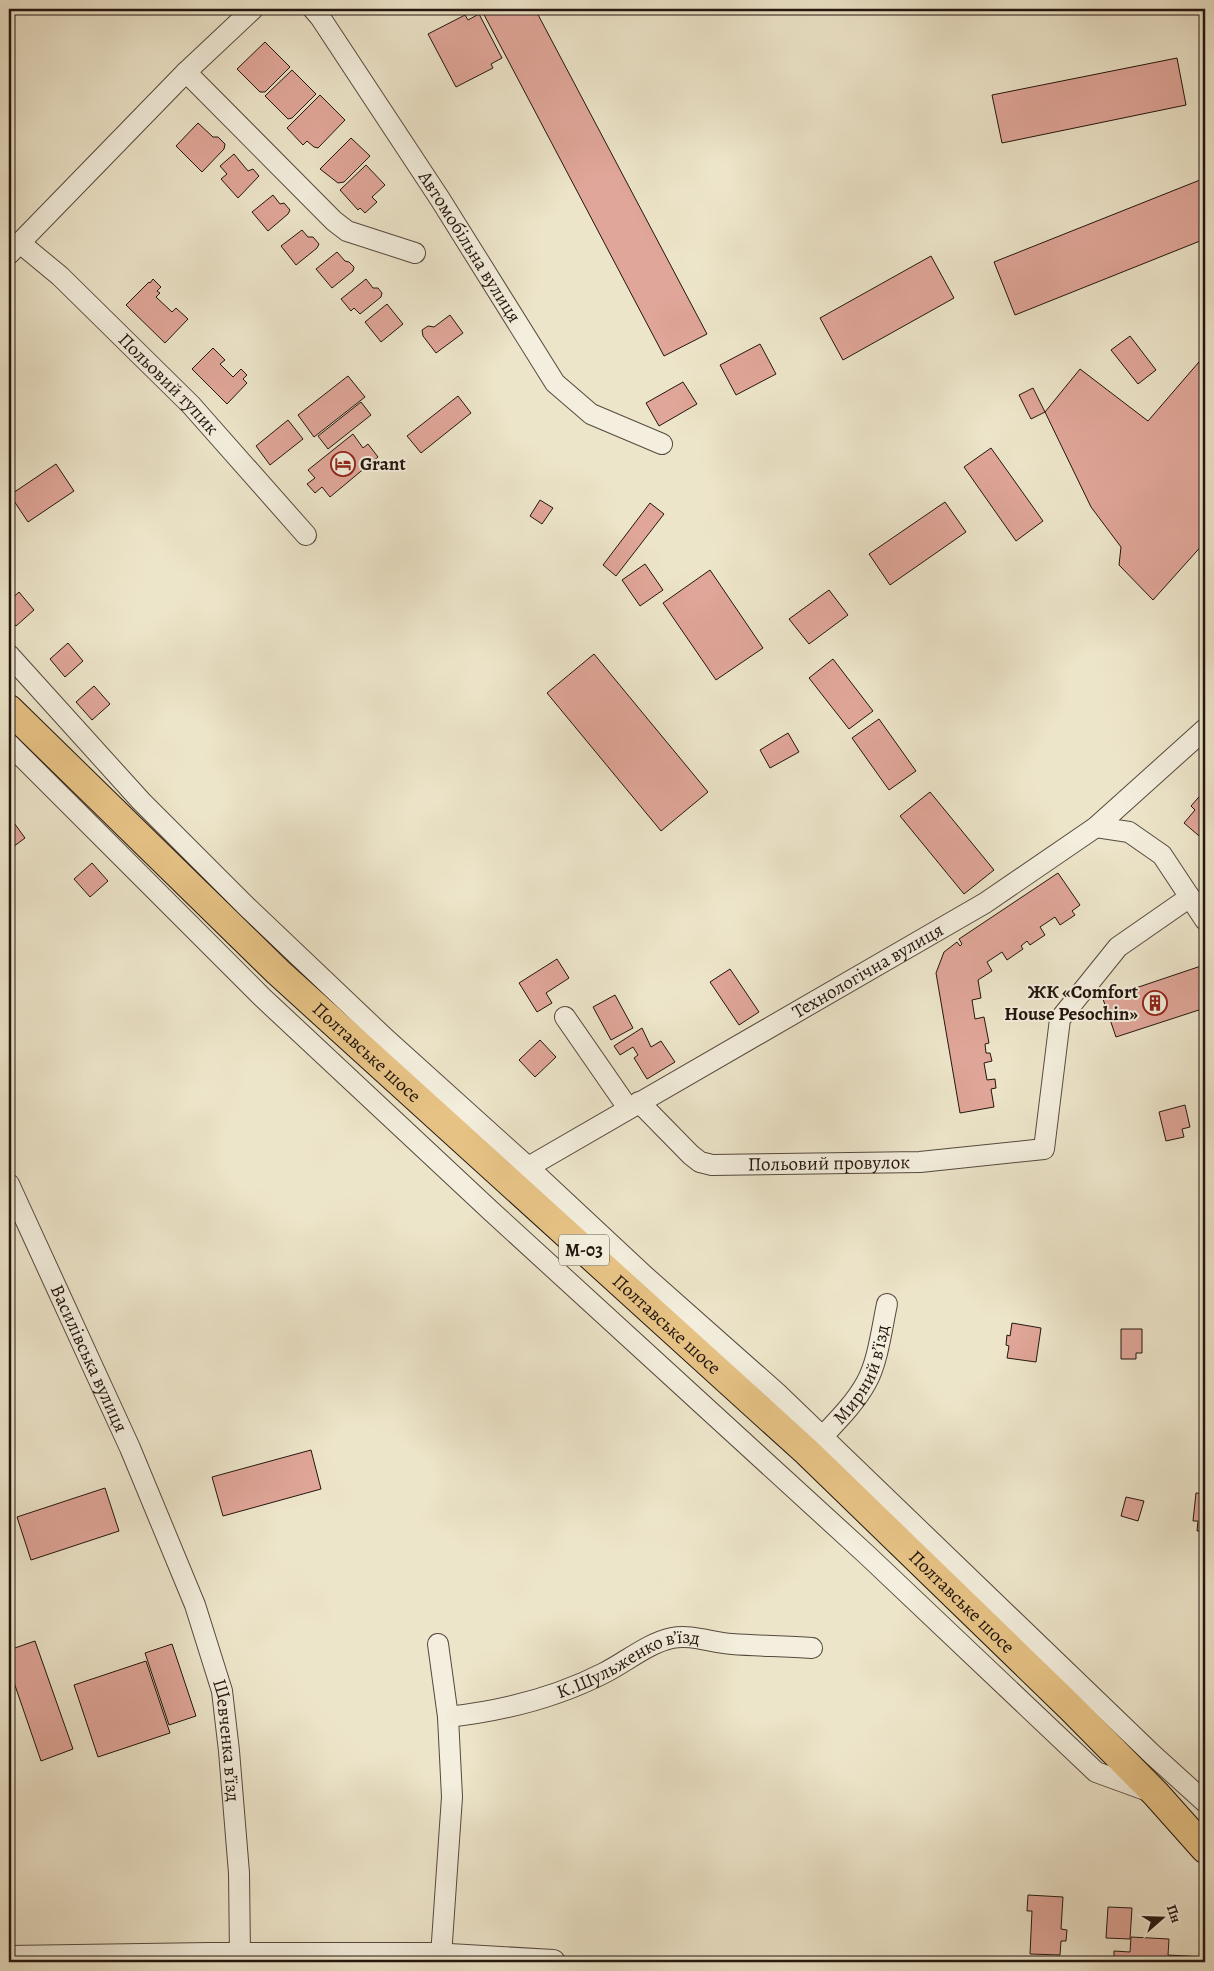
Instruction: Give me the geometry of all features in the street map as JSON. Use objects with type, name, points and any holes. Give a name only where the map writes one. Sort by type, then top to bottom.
[{"type":"highway","name":"Полтавське шосе","points":[[9,709],[278,972],[517,1173],[1071,1708],[1156,1794],[1205,1849]]},
{"type":"street","points":[[15,248],[186,72],[253,9]]},
{"type":"street","name":"Автомобільна вулиця","points":[[312,9],[320,17],[440,199],[555,383],[591,414],[662,444]]},
{"type":"street","points":[[186,72],[334,221],[347,231],[415,253]]},
{"type":"street","name":"Польовий тупик","points":[[15,248],[60,276],[191,405],[306,535]]},
{"type":"street","points":[[9,656],[141,800],[247,907],[386,1039],[517,1173],[646,1278],[777,1393],[1153,1755],[1205,1802]]},
{"type":"street","name":"Технологічна вулиця","points":[[517,1173],[985,903],[1096,827],[1205,730]]},
{"type":"street","points":[[9,744],[262,998],[491,1212],[867,1555],[1096,1772],[1156,1794]]},
{"type":"street","points":[[1096,827],[1129,832],[1162,856],[1205,920]]},
{"type":"street","name":"Польовий провулок","points":[[564,1017],[633,1105],[700,1162],[712,1165],[920,1162],[1044,1149],[1060,1019],[1118,947],[1190,897]]},
{"type":"street","name":"Василівська вулиця","points":[[9,1184],[130,1448],[166,1535]]},
{"type":"street","name":"Мирний в’їзд","points":[[822,1437],[852,1404],[868,1381],[876,1355],[887,1304]]},
{"type":"street","name":"Шевченка в’їзд","points":[[166,1535],[195,1605],[222,1690],[230,1751],[239,1873],[240,1956]]},
{"type":"street","name":"К.Шульженко в’їзд","points":[[448,1717],[529,1703],[604,1674],[671,1638],[686,1637],[730,1644],[812,1648]]},
{"type":"street","points":[[438,1644],[448,1717],[452,1797],[441,1956]]},
{"type":"street","points":[[9,1958],[441,1956],[553,1962]]},
{"type":"building","points":[[481,9],[535,9],[707,334],[664,356]]},
{"type":"building","points":[[479,14],[502,58],[491,64],[493,68],[456,87],[428,34],[465,15],[468,20]]},
{"type":"building","points":[[265,42],[290,67],[265,92],[260,92],[237,69]]},
{"type":"building","points":[[1177,58],[1186,105],[1002,143],[992,95]]},
{"type":"building","points":[[292,70],[316,94],[292,118],[288,119],[265,96]]},
{"type":"building","points":[[320,95],[345,120],[318,148],[307,141],[303,145],[287,128]]},
{"type":"building","points":[[198,123],[213,137],[218,137],[225,144],[224,149],[202,172],[176,146]]},
{"type":"building","points":[[351,138],[370,156],[344,182],[338,183],[320,169]]},
{"type":"building","points":[[234,154],[248,171],[253,169],[259,176],[238,198],[221,179],[227,174],[220,166]]},
{"type":"building","points":[[366,165],[385,185],[372,197],[377,202],[365,213],[360,208],[358,210],[340,190]]},
{"type":"building","points":[[1205,178],[1205,239],[1015,315],[994,262]]},
{"type":"building","points":[[273,195],[280,204],[284,203],[290,210],[288,214],[268,231],[252,212]]},
{"type":"building","points":[[302,230],[308,237],[313,237],[319,244],[317,248],[296,265],[281,246]]},
{"type":"building","points":[[337,252],[354,267],[353,271],[332,288],[316,269]]},
{"type":"building","points":[[931,256],[954,298],[843,360],[820,318]]},
{"type":"building","points":[[153,279],[161,287],[157,291],[160,293],[156,297],[172,312],[176,308],[188,319],[165,343],[126,305]]},
{"type":"building","points":[[366,279],[373,288],[378,288],[382,293],[381,297],[360,314],[354,308],[351,311],[341,299]]},
{"type":"building","points":[[387,304],[403,324],[381,342],[365,322]]},
{"type":"building","points":[[450,315],[463,333],[436,353],[423,336],[422,330],[428,326],[434,327]]},
{"type":"building","points":[[1130,336],[1156,370],[1138,384],[1111,350]]},
{"type":"building","points":[[760,344],[776,374],[736,395],[720,365]]},
{"type":"building","points":[[213,348],[225,360],[220,364],[233,377],[241,369],[247,375],[243,379],[247,383],[227,404],[192,369]]},
{"type":"building","points":[[1205,355],[1205,542],[1153,600],[1119,565],[1121,547],[1091,507],[1045,412],[1080,369],[1148,421]]},
{"type":"building","points":[[348,376],[365,397],[314,437],[298,415]]},
{"type":"building","points":[[683,382],[697,404],[659,426],[646,403]]},
{"type":"building","points":[[1033,388],[1045,412],[1031,419],[1019,395]]},
{"type":"building","points":[[458,396],[471,413],[421,453],[407,436]]},
{"type":"building","points":[[361,402],[371,415],[328,449],[318,436]]},
{"type":"building","points":[[288,420],[303,439],[270,465],[256,446]]},
{"type":"building","name":"Grant","points":[[353,434],[363,448],[368,444],[378,457],[330,497],[322,487],[315,493],[307,484],[315,478],[308,470]]},
{"type":"building","points":[[991,448],[1043,521],[1016,541],[964,467]]},
{"type":"building","points":[[56,464],[74,491],[28,522],[10,495]]},
{"type":"building","points":[[540,500],[553,508],[542,524],[530,516]]},
{"type":"building","points":[[945,502],[966,532],[890,585],[869,554]]},
{"type":"building","points":[[650,503],[664,514],[616,576],[603,565]]},
{"type":"building","points":[[645,564],[663,590],[640,606],[622,580]]},
{"type":"building","points":[[710,570],[763,648],[716,680],[663,603]]},
{"type":"building","points":[[829,590],[848,615],[809,644],[789,619]]},
{"type":"building","points":[[19,592],[34,610],[16,626],[9,618],[9,601]]},
{"type":"building","points":[[68,643],[83,661],[65,677],[50,659]]},
{"type":"building","points":[[594,654],[708,792],[661,831],[547,693]]},
{"type":"building","points":[[833,659],[873,711],[849,729],[809,678]]},
{"type":"building","points":[[94,686],[110,704],[92,720],[76,702]]},
{"type":"building","points":[[879,719],[916,771],[889,790],[852,738]]},
{"type":"building","points":[[788,733],[799,752],[770,768],[760,750]]},
{"type":"building","points":[[1205,790],[1205,841],[1184,823],[1195,810],[1191,806]]},
{"type":"building","points":[[930,792],[994,870],[964,894],[900,816]]},
{"type":"building","points":[[9,816],[25,838],[9,850]]},
{"type":"building","points":[[92,863],[108,881],[90,897],[74,879]]},
{"type":"building","points":[[1058,873],[1080,905],[1072,911],[1075,915],[1060,925],[1055,917],[1040,927],[1045,935],[1030,945],[1027,941],[1021,946],[1023,949],[1007,960],[1002,952],[987,962],[992,971],[978,980],[981,998],[972,1000],[975,1019],[984,1017],[989,1043],[985,1044],[986,1053],[990,1053],[992,1061],[984,1063],[987,1080],[995,1079],[996,1088],[991,1089],[994,1107],[960,1113],[936,973],[944,952],[957,942],[960,946],[962,944],[959,939]]},
{"type":"building","points":[[557,959],[569,978],[546,993],[552,1003],[537,1012],[519,983]]},
{"type":"building","name":"ЖК «Comfort House Pesochin»","points":[[1201,966],[1205,979],[1205,1008],[1116,1037],[1103,999]]},
{"type":"building","points":[[730,969],[759,1012],[739,1025],[710,982]]},
{"type":"building","points":[[615,995],[633,1028],[611,1040],[593,1007]]},
{"type":"building","points":[[642,1028],[651,1047],[661,1041],[675,1062],[647,1079],[634,1058],[638,1055],[633,1047],[620,1055],[614,1046]]},
{"type":"building","points":[[540,1040],[556,1057],[535,1077],[519,1060]]},
{"type":"building","points":[[1185,1105],[1190,1127],[1182,1129],[1184,1137],[1166,1141],[1159,1112]]},
{"type":"building","points":[[1012,1323],[1041,1328],[1036,1362],[1007,1358],[1009,1346],[1006,1345],[1007,1335],[1010,1336]]},
{"type":"building","points":[[1121,1329],[1142,1329],[1142,1353],[1136,1353],[1136,1359],[1121,1359]]},
{"type":"building","points":[[1201,1402],[1205,1403],[1205,1420],[1203,1419],[1204,1410],[1200,1409]]},
{"type":"building","points":[[311,1450],[321,1489],[223,1516],[212,1477]]},
{"type":"building","points":[[105,1488],[119,1531],[31,1560],[17,1517]]},
{"type":"building","points":[[1196,1493],[1205,1494],[1205,1531],[1197,1531],[1198,1521],[1193,1521]]},
{"type":"building","points":[[1126,1497],[1144,1501],[1138,1521],[1121,1516]]},
{"type":"building","points":[[35,1641],[73,1749],[41,1761],[9,1668],[9,1650]]},
{"type":"building","points":[[172,1644],[196,1716],[169,1725],[145,1653]]},
{"type":"building","points":[[146,1661],[170,1733],[98,1757],[74,1685]]},
{"type":"building","points":[[1028,1895],[1063,1897],[1061,1929],[1067,1930],[1066,1941],[1061,1941],[1060,1955],[1030,1954],[1032,1911],[1027,1911]]},
{"type":"building","points":[[1108,1907],[1132,1908],[1130,1939],[1106,1938]]},
{"type":"building","points":[[1131,1937],[1169,1939],[1168,1955],[1204,1957],[1203,1962],[1109,1962],[1109,1958],[1114,1959],[1114,1951],[1130,1952]]},
{"type":"place","name":"Grant","points":[[343,464]]},
{"type":"place","name":"ЖК «Comfort House Pesochin»","points":[[1155,1003]]}]
